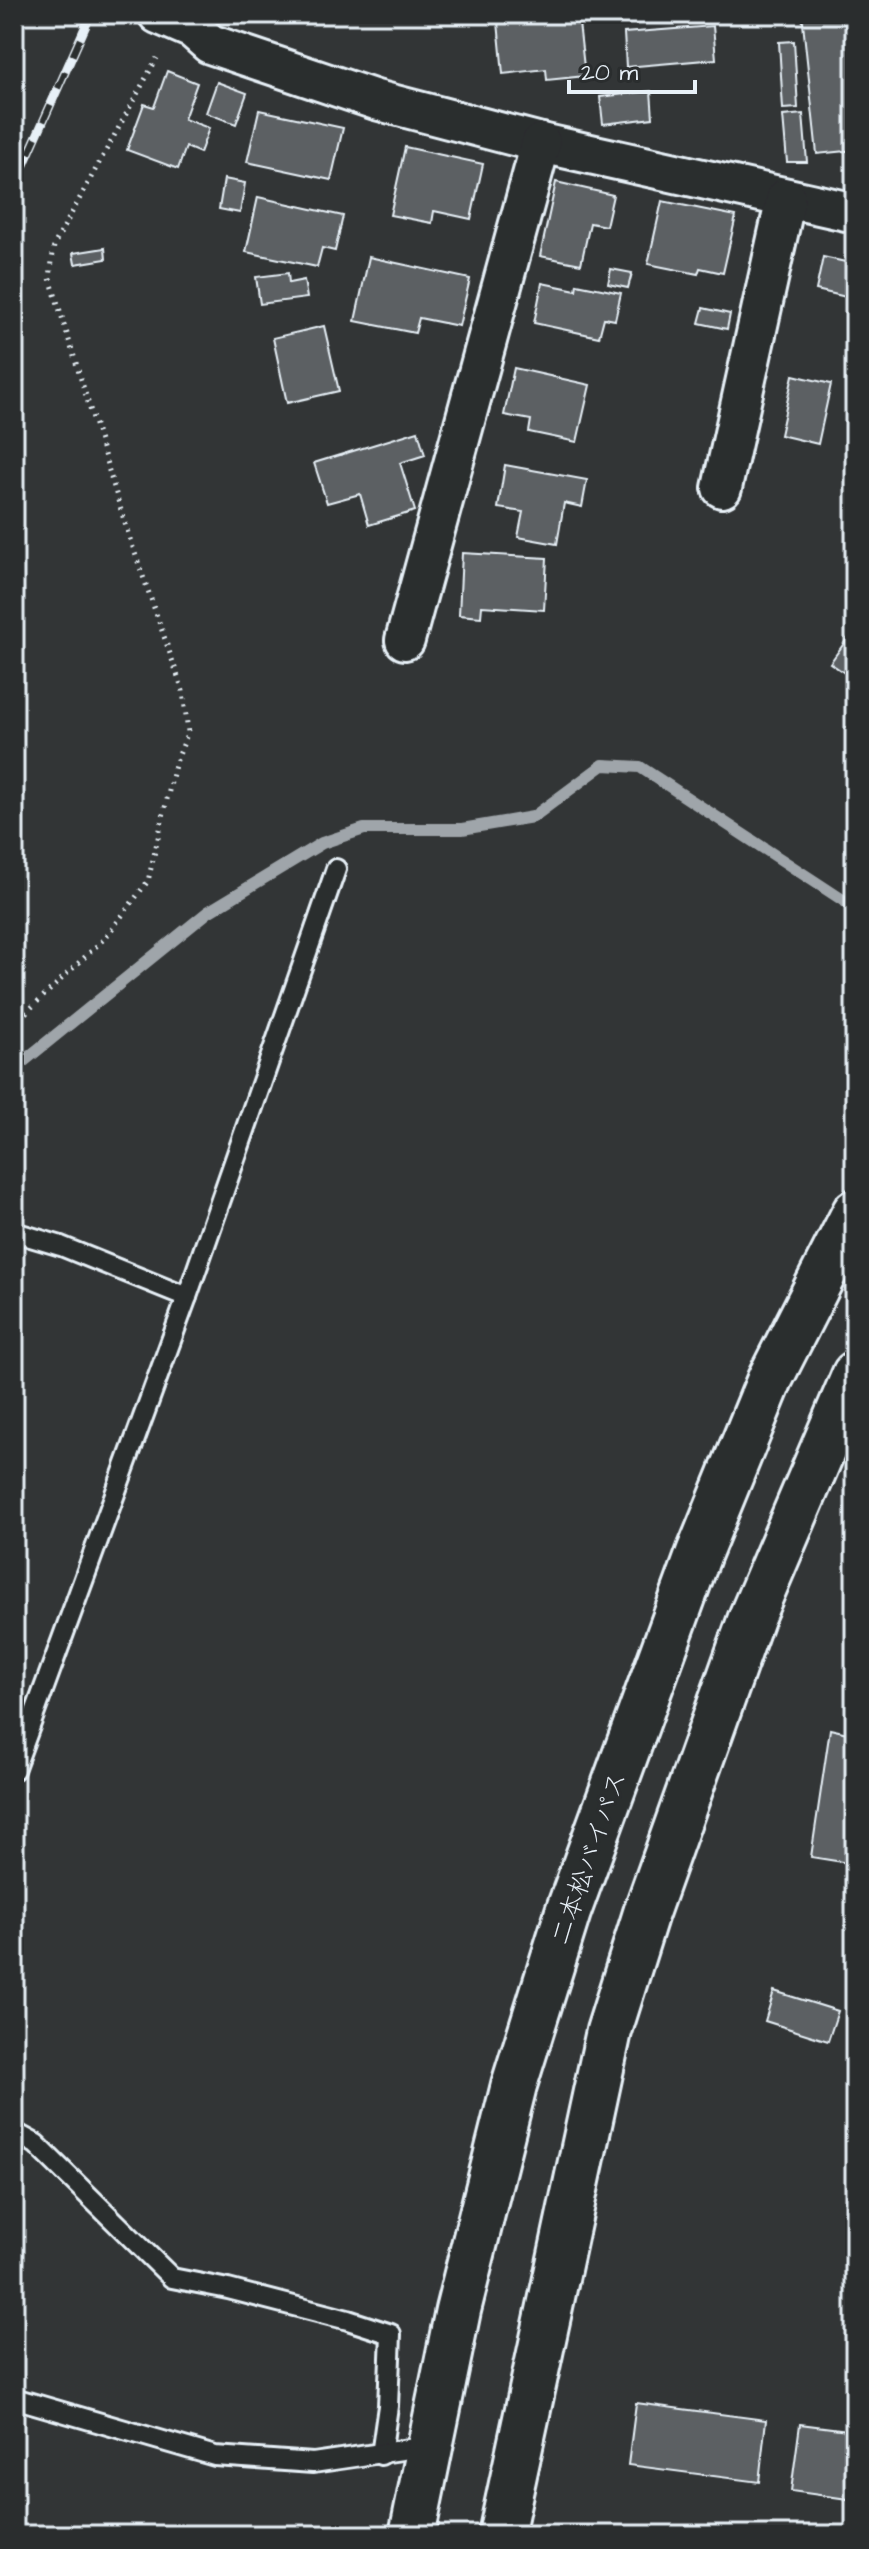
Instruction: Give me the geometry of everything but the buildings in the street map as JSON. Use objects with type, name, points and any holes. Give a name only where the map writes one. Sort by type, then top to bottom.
[{"type":"highway","name":"二本松バイパス","points":[[412,2535],[458,2310],[514,2085],[568,1912],[699,1553],[770,1379],[855,1212]]},
{"type":"highway","points":[[501,2535],[609,2031],[646,1913],[751,1618],[855,1374]]},
{"type":"street","points":[[182,20],[210,44],[376,100],[541,143],[855,213]]},
{"type":"street","points":[[405,640],[541,143]]},
{"type":"street","points":[[722,488],[786,198]]},
{"type":"lane","points":[[14,1770],[187,1297],[336,869]]},
{"type":"lane","points":[[14,1232],[61,1246],[187,1297]]},
{"type":"lane","points":[[14,2132],[36,2144],[172,2278],[258,2296],[391,2334],[388,2406],[381,2455]]},
{"type":"lane","points":[[14,2398],[215,2456],[313,2463],[429,2446]]},
{"type":"path","points":[[14,1024],[106,937],[148,881],[175,765],[188,732],[183,691],[128,533],[50,278],[54,245],[182,20]]},
{"type":"waterway","points":[[14,1069],[208,912],[322,843],[364,829],[462,829],[533,817],[603,765],[640,767],[855,908]]},
{"type":"railway","points":[[14,187],[91,14]]}]
